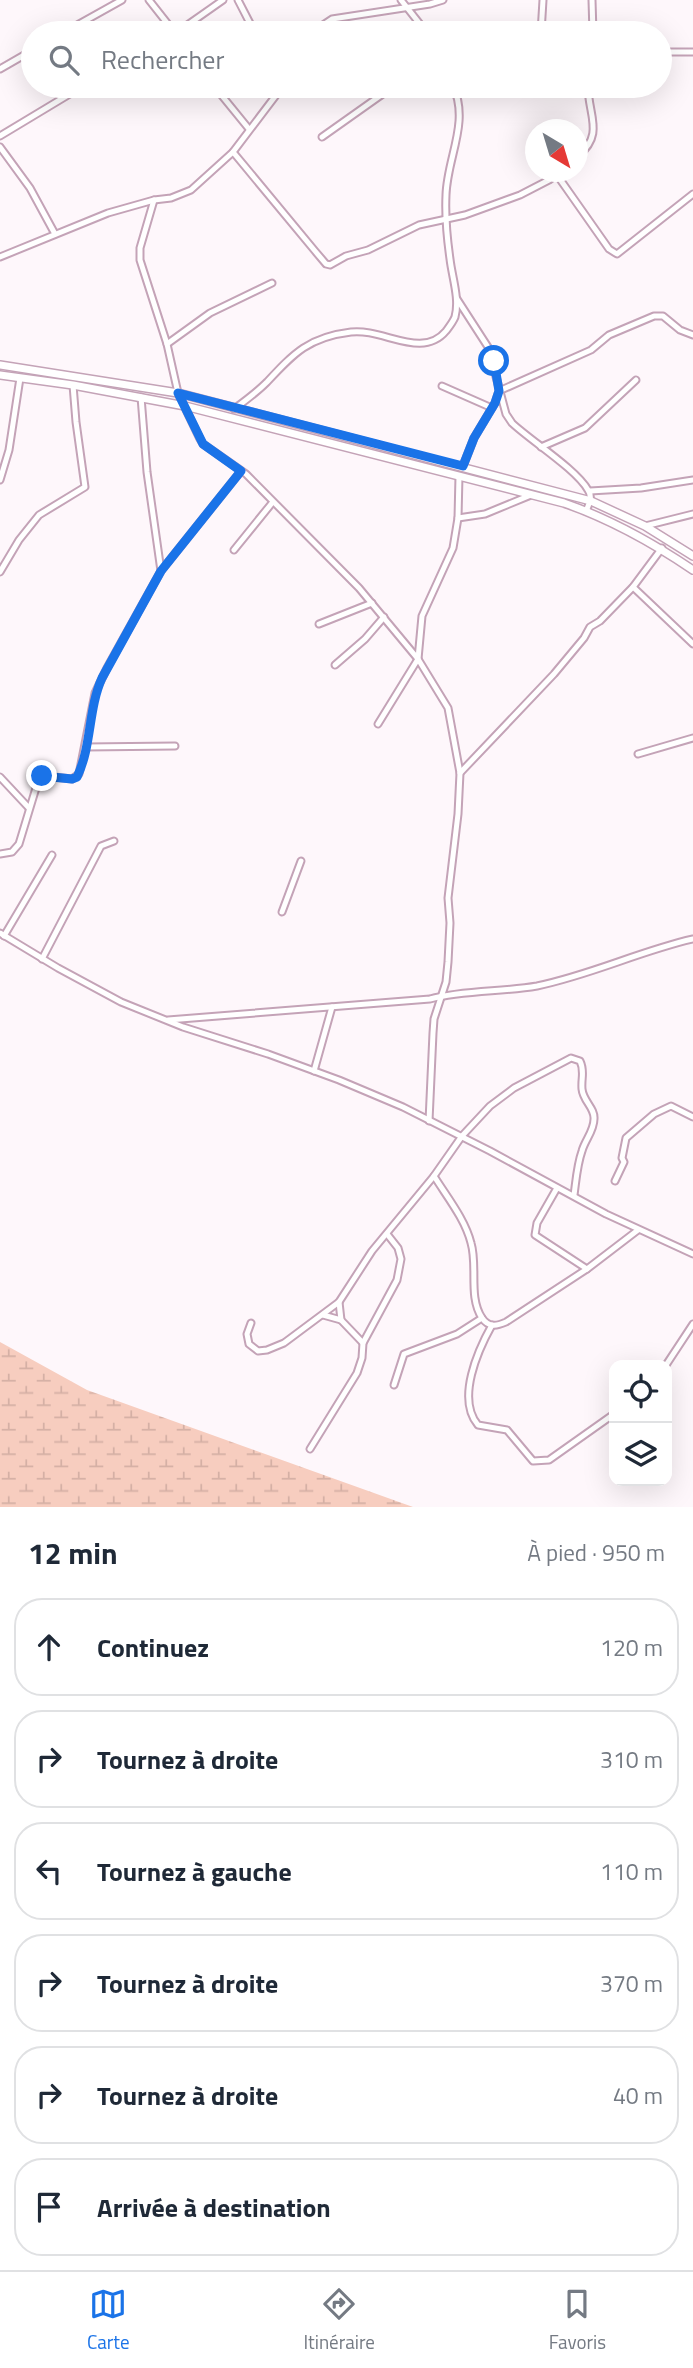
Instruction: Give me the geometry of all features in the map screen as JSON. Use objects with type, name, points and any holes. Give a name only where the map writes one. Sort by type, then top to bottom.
[{"type":"street","points":[[84,21],[122,0]]},
{"type":"street","points":[[149,0],[166,21]]},
{"type":"street","points":[[193,21],[223,0]]},
{"type":"street","points":[[238,0],[249,21]]},
{"type":"street","points":[[401,0],[418,21]]},
{"type":"street","points":[[329,21],[443,0]]},
{"type":"street","points":[[542,21],[543,0]]},
{"type":"street","points":[[592,0],[593,21]]},
{"type":"street","points":[[672,52],[693,52]]},
{"type":"street","points":[[0,69],[21,57]]},
{"type":"street","points":[[0,136],[63,98]]},
{"type":"street","points":[[224,98],[249,129]]},
{"type":"street","points":[[0,257],[108,213],[171,198],[191,190],[233,152],[272,98]]},
{"type":"street","points":[[322,137],[377,98]]},
{"type":"street","points":[[234,409],[267,382],[289,357],[320,338],[363,330],[412,344],[428,343],[441,336],[455,318],[457,299],[447,242],[447,181],[461,113],[457,98]]},
{"type":"street","points":[[588,145],[594,132],[589,98]]},
{"type":"street","points":[[0,147],[30,188],[55,234]]},
{"type":"street","points":[[233,152],[320,257],[330,265],[405,231],[465,215],[520,195],[542,182]]},
{"type":"street","points":[[564,182],[609,249],[617,254],[693,194]]},
{"type":"street","points":[[154,200],[140,248],[140,260],[167,344],[178,393],[203,444],[241,471],[303,530],[372,603],[418,659],[448,708],[460,773],[448,898],[448,962],[442,996],[434,1019],[429,1121]]},
{"type":"street","points":[[167,344],[209,313],[272,283]]},
{"type":"street","points":[[457,299],[488,347],[497,375],[501,403],[512,423],[574,474],[590,491],[591,501],[586,511]]},
{"type":"street","points":[[463,466],[474,438],[499,391],[591,350],[609,335],[654,316],[663,316],[680,330],[693,335]]},
{"type":"street","points":[[0,365],[178,393],[591,501],[645,526],[693,556]]},
{"type":"street","points":[[0,375],[185,405],[531,495],[586,511],[662,548],[693,570]]},
{"type":"street","points":[[0,480],[9,450],[19,378]]},
{"type":"street","points":[[541,447],[585,428],[636,380]]},
{"type":"street","points":[[0,572],[19,540],[39,515],[85,487],[73,385]]},
{"type":"street","points":[[442,386],[492,408]]},
{"type":"street","points":[[141,397],[147,472],[161,571]]},
{"type":"street","points":[[0,854],[12,852],[19,844],[39,778],[77,777],[86,747],[95,694],[102,678],[161,571],[241,471]]},
{"type":"street","points":[[379,724],[418,659],[422,617],[453,548],[458,518],[459,476]]},
{"type":"street","points":[[590,491],[641,488],[693,480]]},
{"type":"street","points":[[458,518],[485,514],[531,495]]},
{"type":"street","points":[[234,550],[272,503]]},
{"type":"street","points":[[645,526],[693,514]]},
{"type":"street","points":[[460,773],[554,674],[590,627],[600,621],[633,587],[662,548]]},
{"type":"street","points":[[633,587],[693,644]]},
{"type":"street","points":[[319,624],[372,603]]},
{"type":"street","points":[[335,665],[365,639],[384,617]]},
{"type":"street","points":[[638,754],[693,738]]},
{"type":"street","points":[[86,747],[175,747]]},
{"type":"street","points":[[0,777],[29,808]]},
{"type":"street","points":[[42,959],[102,846],[114,841]]},
{"type":"street","points":[[52,855],[2,934],[42,959],[121,1002],[165,1021],[314,1071],[403,1107],[638,1230],[693,1254]]},
{"type":"street","points":[[282,912],[301,862]]},
{"type":"street","points":[[165,1021],[495,992],[577,975],[663,945],[693,939]]},
{"type":"street","points":[[314,1071],[332,1007]]},
{"type":"street","points":[[250,1323],[247,1334],[249,1344],[258,1350],[267,1350],[284,1343],[323,1315],[339,1301],[372,1251],[434,1176],[462,1136],[490,1106],[514,1088],[570,1058],[580,1061],[584,1069],[582,1087],[585,1101],[593,1111],[594,1118],[592,1131],[582,1150],[574,1195]]},
{"type":"street","points":[[615,1181],[624,1162],[622,1158],[626,1138],[654,1114],[671,1106],[693,1117]]},
{"type":"street","points":[[434,1176],[466,1228],[472,1245],[475,1294],[482,1318],[492,1325],[506,1322],[587,1269],[638,1230]]},
{"type":"street","points":[[557,1188],[537,1223],[535,1235],[587,1269]]},
{"type":"street","points":[[310,1449],[357,1373],[363,1343],[397,1280],[401,1266],[398,1248],[387,1234]]},
{"type":"street","points":[[339,1301],[341,1320]]},
{"type":"street","points":[[323,1315],[341,1320],[363,1343]]},
{"type":"street","points":[[394,1385],[404,1354],[457,1334],[482,1318]]},
{"type":"street","points":[[669,1360],[693,1324]]},
{"type":"street","points":[[492,1325],[480,1346],[469,1394],[472,1418],[478,1425],[507,1430],[533,1461],[542,1461],[549,1460],[609,1418]]},
{"type":"green space","points":[[0,1342],[87,1390],[413,1507],[0,1507]]},
{"type":"route","points":[[42,776],[72,779],[79,774],[95,694],[142,603],[161,571],[241,471],[203,444],[178,393],[463,466],[474,438],[495,403],[499,391],[494,361]]}]
